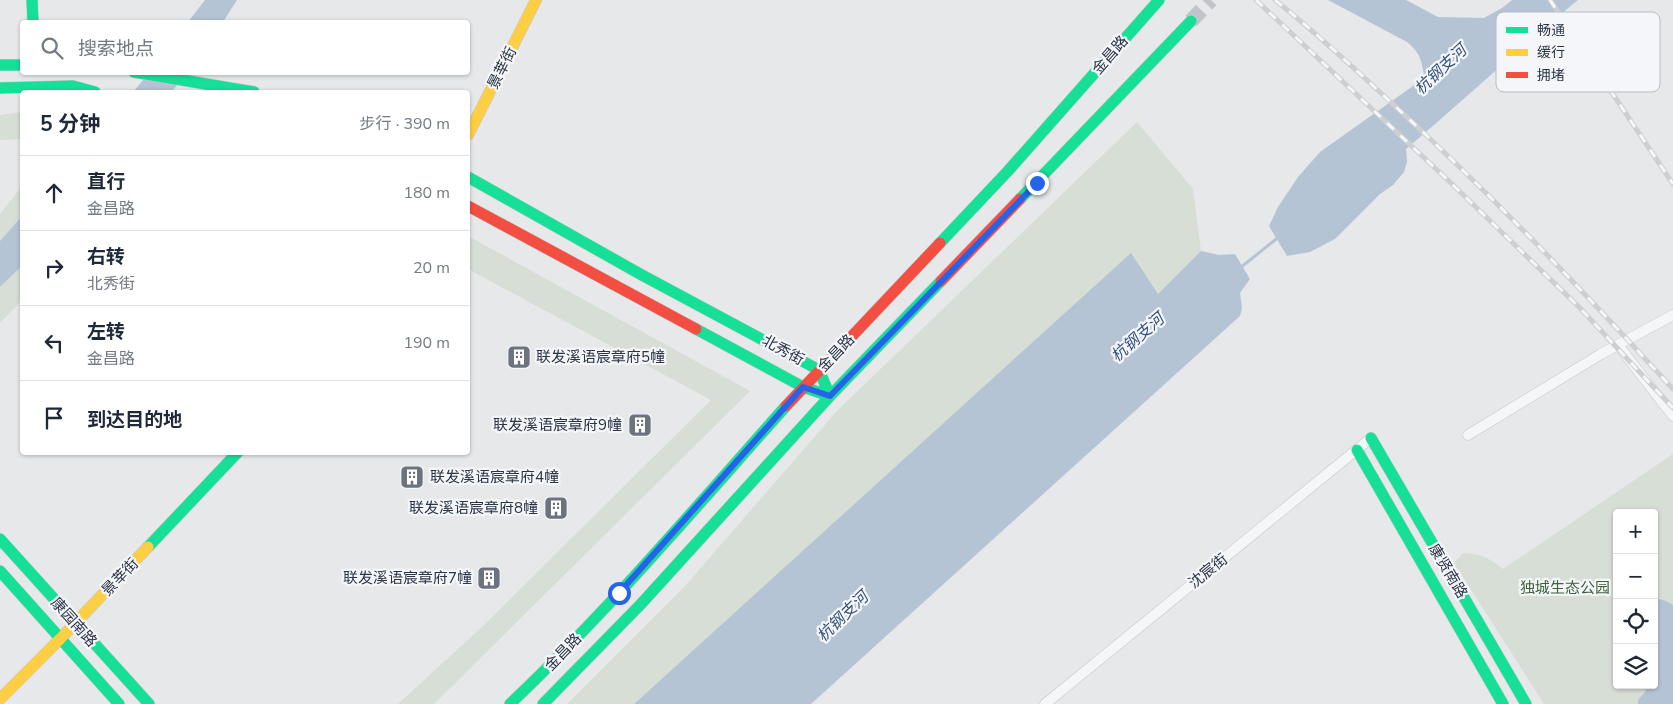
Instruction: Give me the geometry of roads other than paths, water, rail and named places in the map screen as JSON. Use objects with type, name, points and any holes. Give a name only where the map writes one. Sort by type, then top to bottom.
[{"type":"main road","points":[[32,0],[33,20]]},
{"type":"main road","name":"景莘街","points":[[470,131],[536,0]]},
{"type":"main road","name":"金昌路","points":[[510,704],[549,667],[619,593],[803,387],[1008,172],[1159,0]]},
{"type":"main road","name":"金昌路","points":[[543,704],[641,604],[830,396],[1191,21]]},
{"type":"main road","points":[[0,66],[20,65]]},
{"type":"main road","points":[[152,75],[243,90]]},
{"type":"main road","points":[[0,88],[73,86],[88,90]]},
{"type":"main road","name":"北秀街","points":[[470,178],[640,274],[819,370],[830,396]]},
{"type":"main road","name":"北秀街","points":[[470,207],[803,387],[830,396]]},
{"type":"main road","name":"康贤南路","points":[[1371,438],[1526,704]]},
{"type":"main road","name":"康贤南路","points":[[1357,450],[1503,704]]},
{"type":"main road","name":"景莘街","points":[[0,699],[60,639],[235,455]]},
{"type":"main road","name":"康园南路","points":[[0,538],[149,704]]},
{"type":"main road","name":"康园南路","points":[[0,570],[119,704]]},
{"type":"street","points":[[1468,435],[1618,345],[1673,316]]},
{"type":"street","points":[[1618,345],[1673,416]]},
{"type":"street","name":"沈宸街","points":[[1045,704],[1371,438]]},
{"type":"water","points":[[205,0],[237,0],[224,20],[190,20]]},
{"type":"water","points":[[1328,0],[1406,0],[1438,17],[1484,18],[1512,0],[1578,0],[1564,12],[1496,12],[1496,70],[1406,149],[1407,162],[1404,172],[1393,185],[1380,194],[1335,239],[1310,252],[1287,256],[1269,226],[1278,207],[1298,177],[1320,152],[1413,86],[1424,74],[1419,56],[1407,42]]},
{"type":"water","points":[[147,75],[186,75],[173,90],[135,90]]},
{"type":"water","points":[[20,218],[20,268],[0,287],[0,241]]},
{"type":"water","points":[[1201,251],[1219,255],[1235,254],[1250,279],[1240,293],[1242,308],[1240,316],[811,704],[634,704],[1131,253],[1158,294]]},
{"type":"water","points":[[1658,599],[1673,605],[1673,704],[1638,704],[1638,700],[1646,689],[1658,689]]},
{"type":"waterway","name":"杭钢支河","points":[[1240,268],[1280,236]]},
{"type":"tunnel","points":[[1191,21],[1211,0]]},
{"type":"railway","points":[[1256,0],[1451,183],[1580,308],[1673,408]]},
{"type":"railway","points":[[1275,0],[1337,53],[1469,176],[1572,281],[1673,389]]},
{"type":"railway","points":[[1550,0],[1558,12]]},
{"type":"railway","points":[[1612,92],[1673,184]]},
{"type":"place","name":"联发溪语宸章府5幢","points":[[519,357]]},
{"type":"place","name":"联发溪语宸章府9幢","points":[[640,425]]},
{"type":"place","name":"联发溪语宸章府4幢","points":[[412,477]]},
{"type":"place","name":"联发溪语宸章府8幢","points":[[556,508]]},
{"type":"place","name":"联发溪语宸章府7幢","points":[[489,578]]},
{"type":"park label","name":"独城生态公园","points":[[1565,588]]}]
